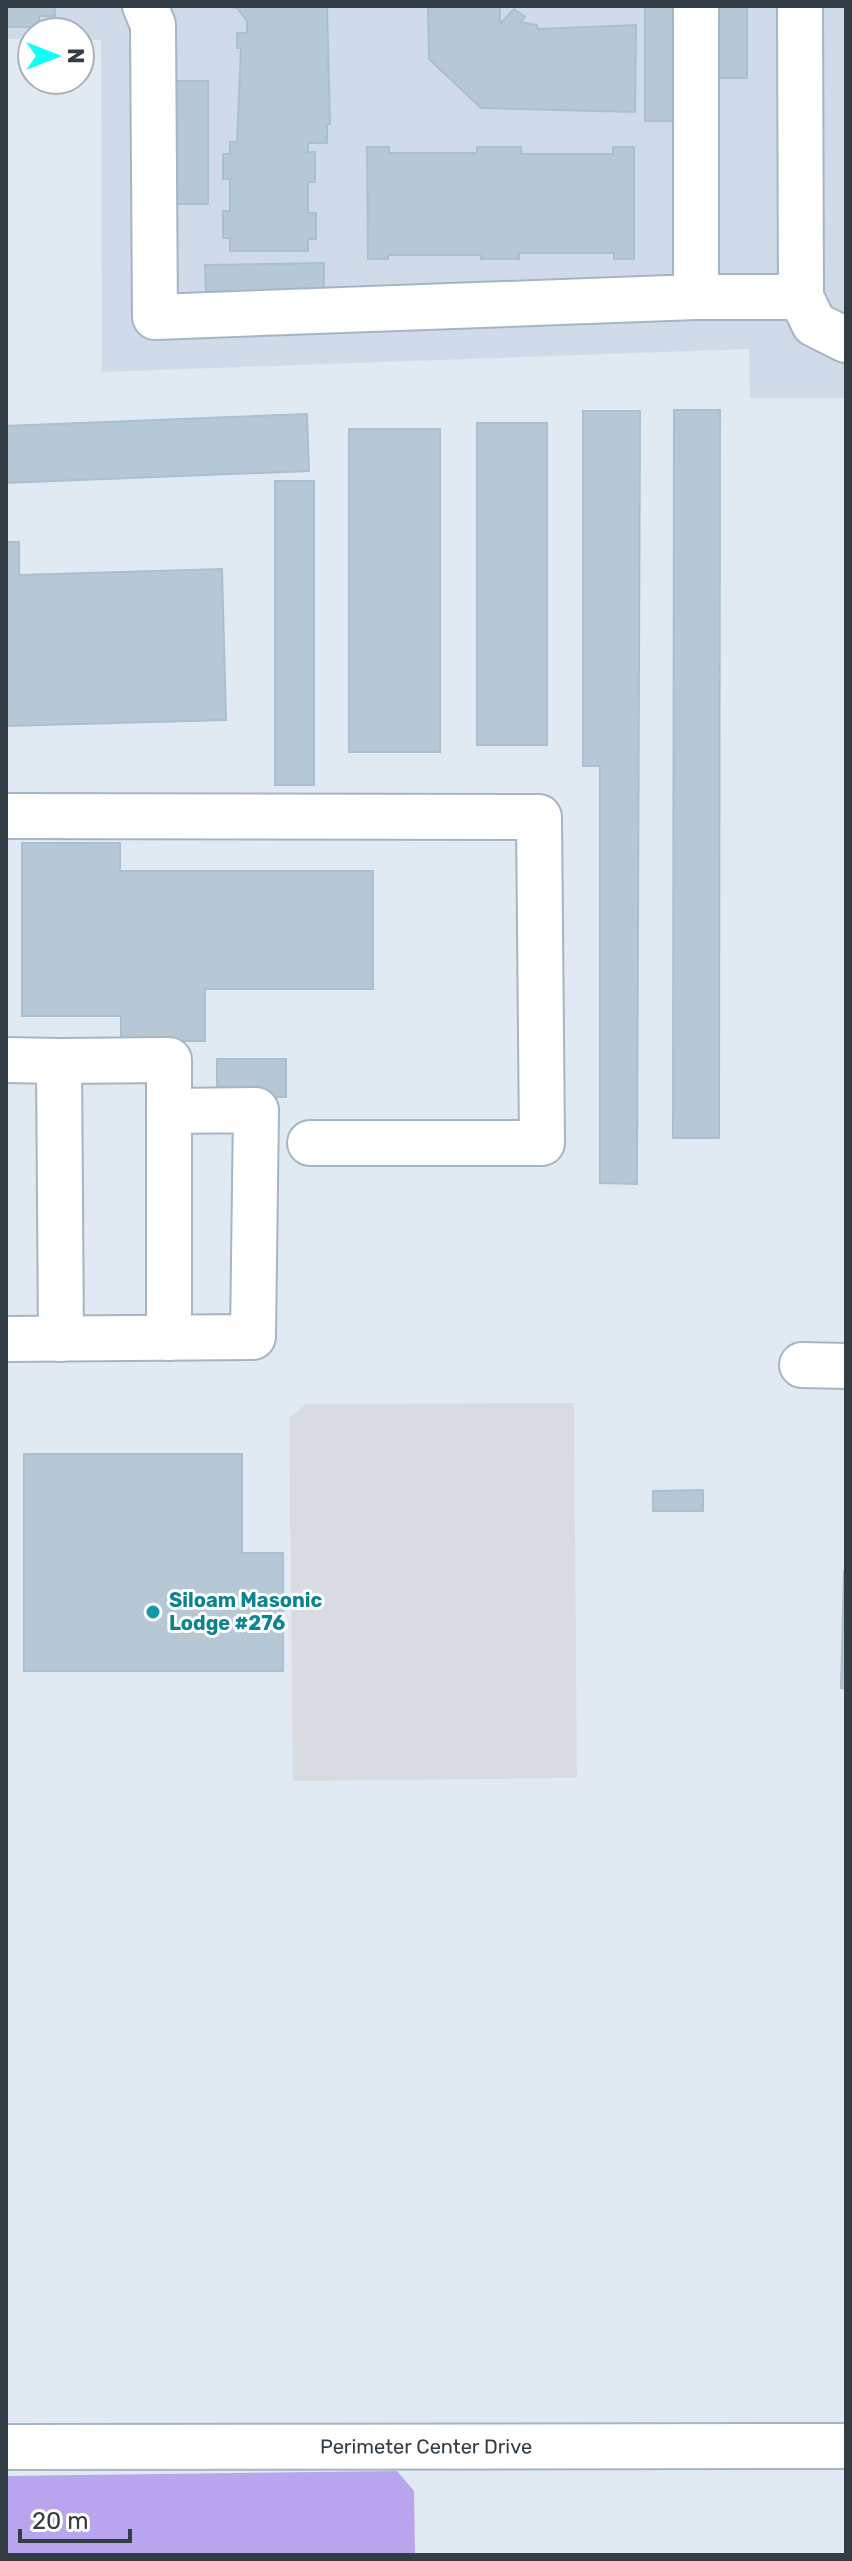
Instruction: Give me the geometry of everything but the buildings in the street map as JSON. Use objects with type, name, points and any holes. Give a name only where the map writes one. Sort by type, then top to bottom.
[{"type":"street","points":[[145,6],[153,25],[155,317],[696,297],[801,297]]},
{"type":"street","points":[[696,6],[696,297]]},
{"type":"street","points":[[800,6],[801,297],[814,324],[846,340]]},
{"type":"street","points":[[6,816],[539,817],[542,1143],[310,1143]]},
{"type":"street","points":[[6,1060],[169,1060],[169,1338]]},
{"type":"street","points":[[59,1061],[61,1339]]},
{"type":"street","points":[[6,1339],[253,1337],[256,1110],[170,1111]]},
{"type":"street","points":[[802,1365],[846,1366]]},
{"type":"street","name":"Perimeter Center Drive","points":[[6,2447],[846,2446]]},
{"type":"shaded area","points":[[6,6],[846,6],[846,398],[750,398],[749,349],[102,372],[101,40],[96,40],[96,16],[16,16],[16,39],[6,39]]},
{"type":"shaded area","points":[[574,1403],[577,1778],[293,1781],[289,1418],[306,1404]]},
{"type":"shaded area","points":[[397,2471],[414,2491],[415,2555],[6,2555],[6,2476]]},
{"type":"place","name":"Siloam Masonic Lodge #276","points":[[153,1612]]}]
